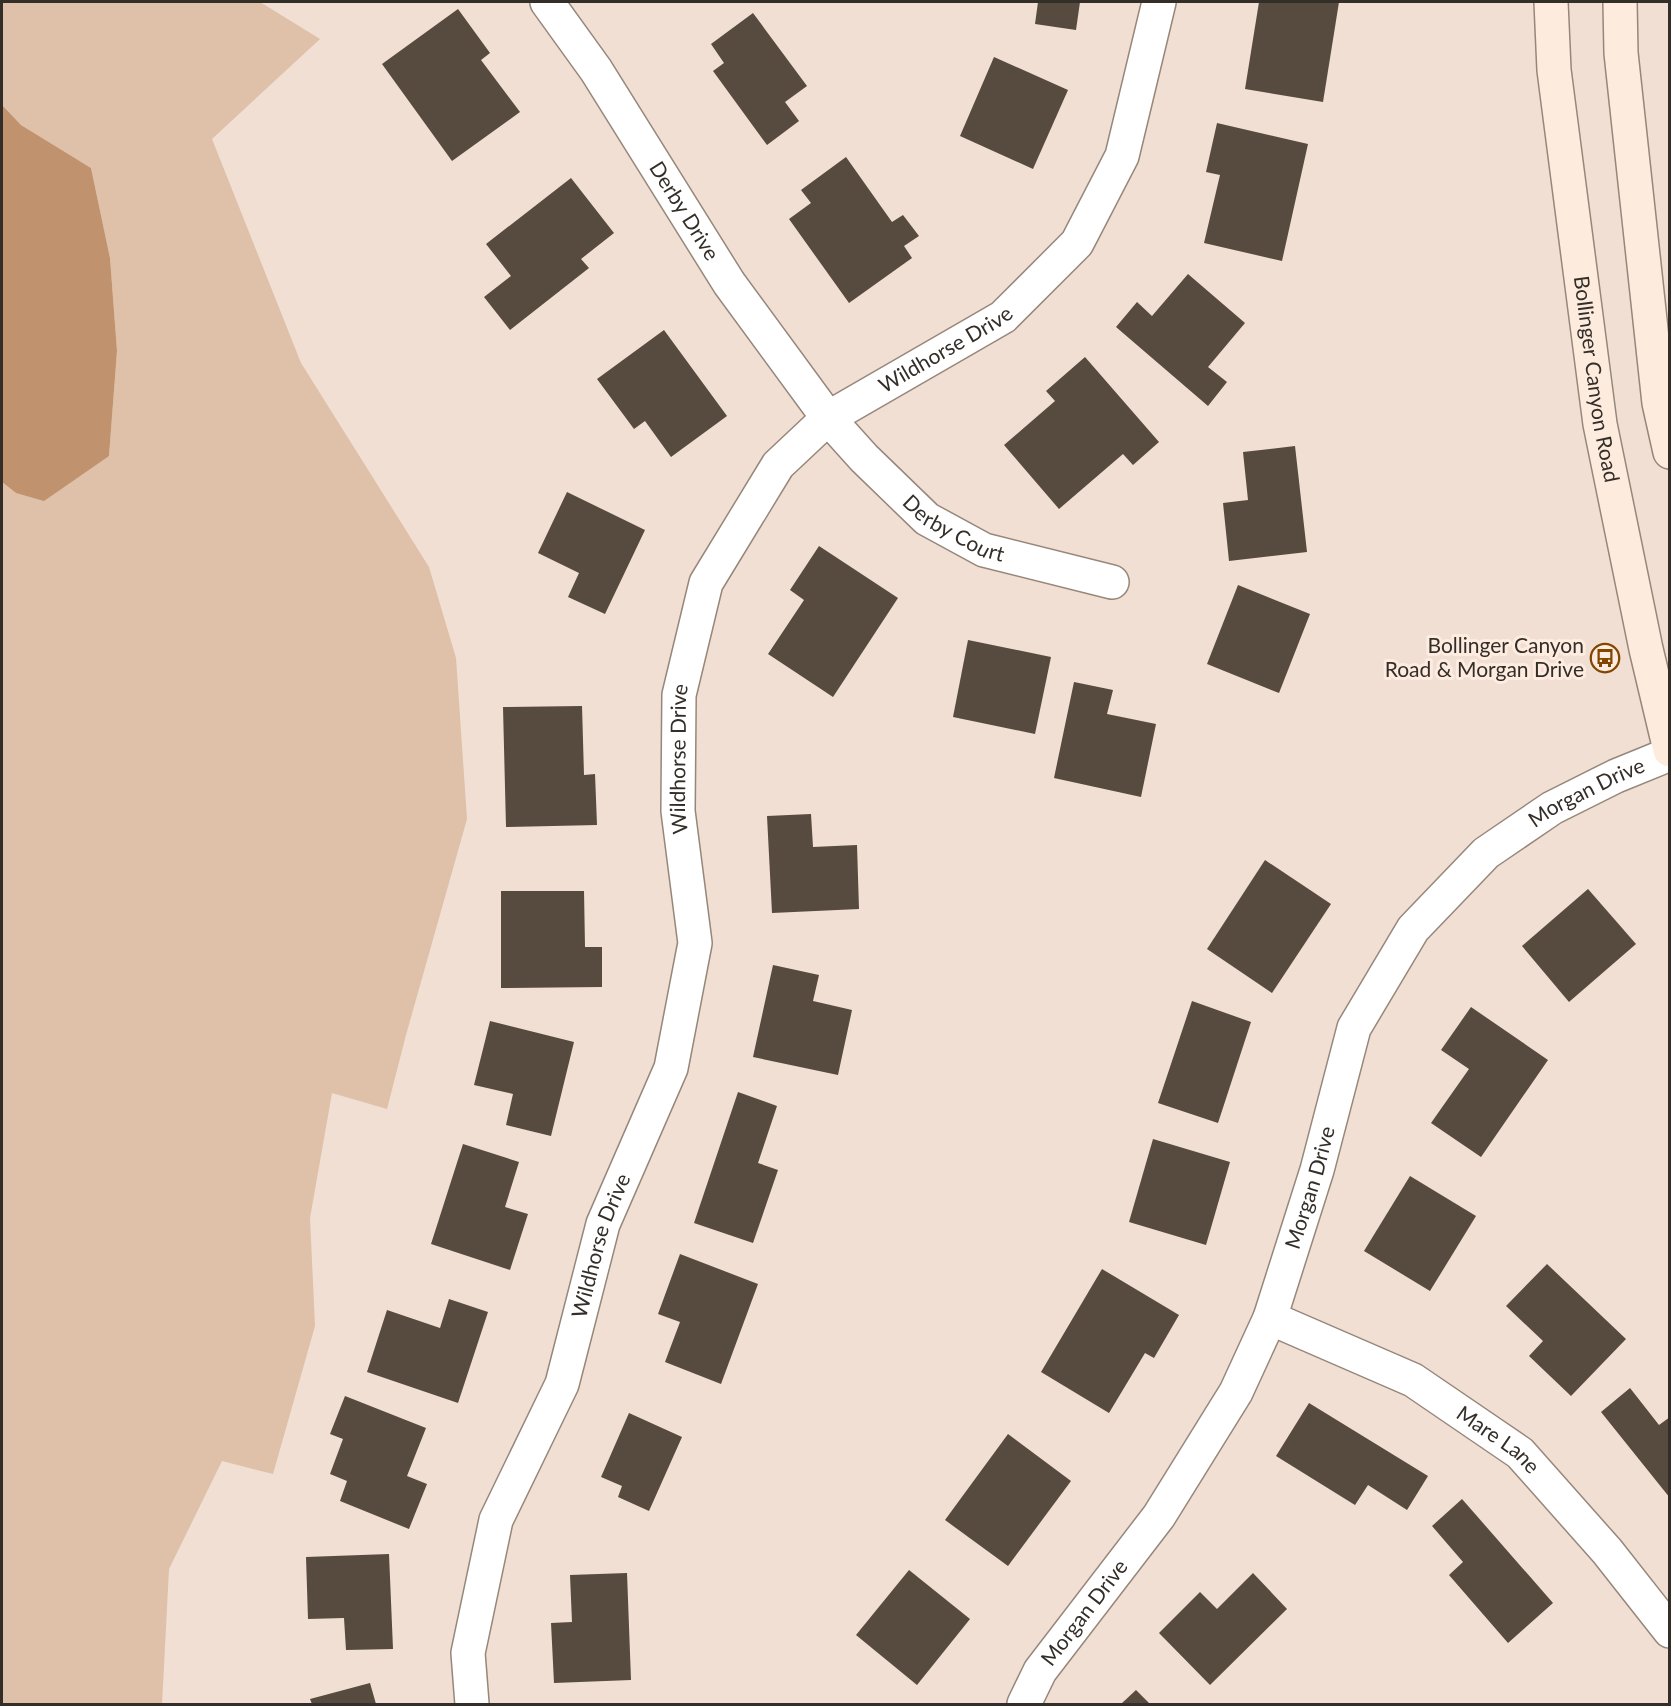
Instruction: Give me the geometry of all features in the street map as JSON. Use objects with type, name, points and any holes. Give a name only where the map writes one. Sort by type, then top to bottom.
[{"type":"main road","name":"Bollinger Canyon Road","points":[[1551,2],[1554,70],[1600,424],[1646,649],[1670,752]]},
{"type":"main road","points":[[1620,2],[1622,53],[1658,392],[1670,452]]},
{"type":"street","name":"Derby Drive","points":[[547,2],[596,70],[729,283],[828,418]]},
{"type":"street","name":"Wildhorse Drive","points":[[472,1704],[468,1653],[496,1520],[562,1383],[603,1224],[671,1068],[695,943],[678,811],[679,695],[706,583],[778,465],[828,418],[1003,317],[1077,243],[1122,156],[1159,2]]},
{"type":"street","name":"Derby Court","points":[[828,418],[864,458],[927,519],[984,550],[1112,582]]},
{"type":"street","name":"Morgan Drive","points":[[1023,1704],[1040,1671],[1158,1516],[1236,1392],[1270,1318],[1317,1170],[1354,1028],[1413,929],[1486,853],[1552,808],[1670,752]]},
{"type":"street","name":"Mare Lane","points":[[1270,1318],[1413,1380],[1520,1453],[1607,1551],[1670,1631]]},
{"type":"shaded area","points":[[2,2],[260,2],[320,39],[212,139],[301,363],[429,567],[456,658],[467,819],[387,1109],[332,1093],[310,1218],[315,1326],[273,1474],[222,1461],[169,1569],[162,1704],[2,1704],[2,482],[16,493],[109,456],[117,351],[110,258],[91,168],[21,125],[2,105]]},
{"type":"shaded area","points":[[2,105],[21,125],[91,168],[110,258],[117,351],[109,456],[44,501],[16,493],[2,482]]},
{"type":"building","points":[[1038,2],[1080,2],[1076,30],[1035,24]]},
{"type":"building","points":[[1259,2],[1339,2],[1323,102],[1245,89]]},
{"type":"building","points":[[458,9],[490,53],[481,60],[520,112],[452,161],[382,64]]},
{"type":"building","points":[[753,13],[807,86],[785,102],[799,121],[767,145],[713,71],[724,63],[711,44]]},
{"type":"building","points":[[994,57],[1068,90],[1033,169],[960,136]]},
{"type":"building","points":[[1217,123],[1308,144],[1282,261],[1204,243],[1220,175],[1206,172]]},
{"type":"building","points":[[846,157],[892,222],[903,215],[919,236],[904,246],[912,258],[849,303],[789,219],[811,203],[801,190]]},
{"type":"building","points":[[571,178],[614,233],[581,259],[589,268],[510,330],[484,297],[511,276],[486,244]]},
{"type":"building","points":[[1188,274],[1245,323],[1208,367],[1227,382],[1208,406],[1116,327],[1137,302],[1152,316]]},
{"type":"building","points":[[664,330],[727,416],[671,457],[645,421],[634,429],[597,379]]},
{"type":"building","points":[[1085,357],[1159,442],[1133,465],[1123,454],[1059,509],[1004,445],[1055,401],[1046,391]]},
{"type":"building","points":[[1295,446],[1307,552],[1229,561],[1223,503],[1248,500],[1243,452]]},
{"type":"building","points":[[567,492],[645,530],[605,614],[568,597],[579,573],[538,553]]},
{"type":"building","points":[[819,546],[898,598],[833,697],[768,654],[804,600],[790,590]]},
{"type":"building","points":[[1238,585],[1310,614],[1279,693],[1207,664]]},
{"type":"building","points":[[968,640],[1051,657],[1035,734],[953,717]]},
{"type":"building","points":[[1074,682],[1113,690],[1107,714],[1156,724],[1141,797],[1054,778]]},
{"type":"building","points":[[582,706],[584,775],[595,774],[597,825],[506,827],[503,707]]},
{"type":"building","points":[[811,814],[813,847],[857,845],[859,909],[772,913],[767,816]]},
{"type":"building","points":[[1265,860],[1331,904],[1272,993],[1207,949]]},
{"type":"building","points":[[1588,889],[1636,944],[1569,1002],[1522,946]]},
{"type":"building","points":[[501,891],[584,891],[585,947],[602,947],[602,987],[501,988]]},
{"type":"building","points":[[773,965],[819,975],[813,1001],[852,1010],[838,1075],[753,1057]]},
{"type":"building","points":[[1192,1001],[1251,1022],[1218,1123],[1158,1103]]},
{"type":"building","points":[[1471,1007],[1548,1060],[1481,1157],[1431,1123],[1469,1069],[1441,1050]]},
{"type":"building","points":[[490,1021],[574,1042],[551,1136],[506,1125],[513,1094],[474,1085]]},
{"type":"building","points":[[738,1092],[777,1106],[758,1163],[778,1170],[753,1243],[694,1223]]},
{"type":"building","points":[[1153,1139],[1230,1162],[1206,1245],[1129,1222]]},
{"type":"building","points":[[463,1144],[519,1162],[505,1207],[528,1214],[510,1270],[431,1244]]},
{"type":"building","points":[[1410,1176],[1476,1216],[1430,1291],[1364,1251]]},
{"type":"building","points":[[680,1254],[758,1284],[721,1384],[665,1362],[680,1322],[658,1314]]},
{"type":"building","points":[[1547,1264],[1626,1339],[1571,1396],[1529,1356],[1543,1341],[1506,1306]]},
{"type":"building","points":[[1102,1269],[1179,1315],[1154,1358],[1145,1353],[1109,1413],[1041,1372]]},
{"type":"building","points":[[449,1299],[488,1312],[458,1403],[367,1372],[387,1310],[440,1328]]},
{"type":"building","points":[[1630,1388],[1659,1425],[1670,1417],[1670,1498],[1601,1412]]},
{"type":"building","points":[[345,1396],[426,1428],[407,1476],[427,1484],[409,1529],[340,1501],[347,1481],[330,1474],[343,1439],[330,1434]]},
{"type":"building","points":[[1309,1403],[1428,1476],[1407,1510],[1368,1485],[1355,1505],[1276,1456]]},
{"type":"building","points":[[629,1413],[682,1437],[649,1511],[618,1497],[622,1486],[601,1477]]},
{"type":"building","points":[[1008,1434],[1071,1481],[1008,1566],[945,1520]]},
{"type":"building","points":[[1462,1499],[1553,1603],[1508,1643],[1449,1575],[1463,1562],[1432,1526]]},
{"type":"building","points":[[389,1554],[393,1649],[346,1650],[344,1618],[308,1619],[306,1557]]},
{"type":"building","points":[[909,1570],[970,1619],[917,1685],[856,1635]]},
{"type":"building","points":[[627,1573],[631,1680],[554,1683],[551,1623],[572,1622],[570,1575]]},
{"type":"building","points":[[1253,1573],[1287,1609],[1210,1685],[1159,1633],[1200,1592],[1217,1609]]},
{"type":"building","points":[[370,1683],[376,1704],[312,1704],[310,1699]]},
{"type":"building","points":[[1136,1690],[1150,1704],[1121,1704]]},
{"type":"place","name":"Bollinger Canyon Road & Morgan Drive","points":[[1605,658]]}]
